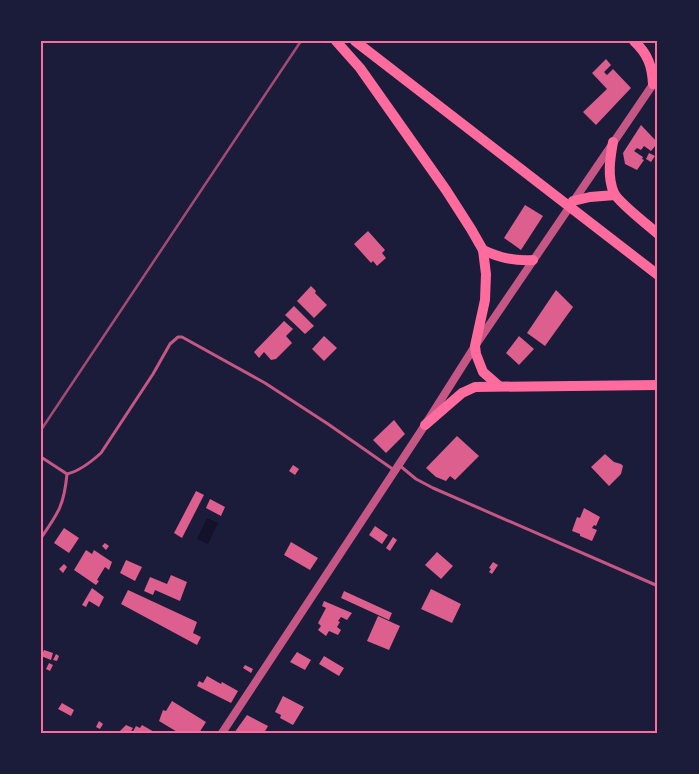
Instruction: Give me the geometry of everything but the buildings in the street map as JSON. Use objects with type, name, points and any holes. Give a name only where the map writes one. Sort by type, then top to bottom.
[{"type":"highway","points":[[336,41],[360,68],[446,190],[483,250],[486,274],[485,300],[475,346],[478,363],[483,372],[499,386]]},
{"type":"highway","points":[[355,41],[658,275]]},
{"type":"highway","points":[[634,41],[642,48],[650,60],[655,81]]},
{"type":"highway","points":[[613,142],[610,178],[614,195],[658,234]]},
{"type":"highway","points":[[573,202],[590,197],[614,195]]},
{"type":"highway","points":[[483,250],[498,257],[516,261],[533,260]]},
{"type":"highway","points":[[425,425],[462,392],[475,386],[658,385]]},
{"type":"street","points":[[222,733],[475,346],[655,81]]},
{"type":"lane","points":[[41,457],[66,474],[74,472],[90,463],[101,453],[153,374],[170,344],[178,337],[182,337],[265,383],[433,488],[658,586]]},
{"type":"lane","points":[[41,538],[63,503],[66,474]]},
{"type":"shaded area","points":[[207,518],[218,523],[208,544],[197,539]]},
{"type":"railway","points":[[41,430],[301,41]]}]
